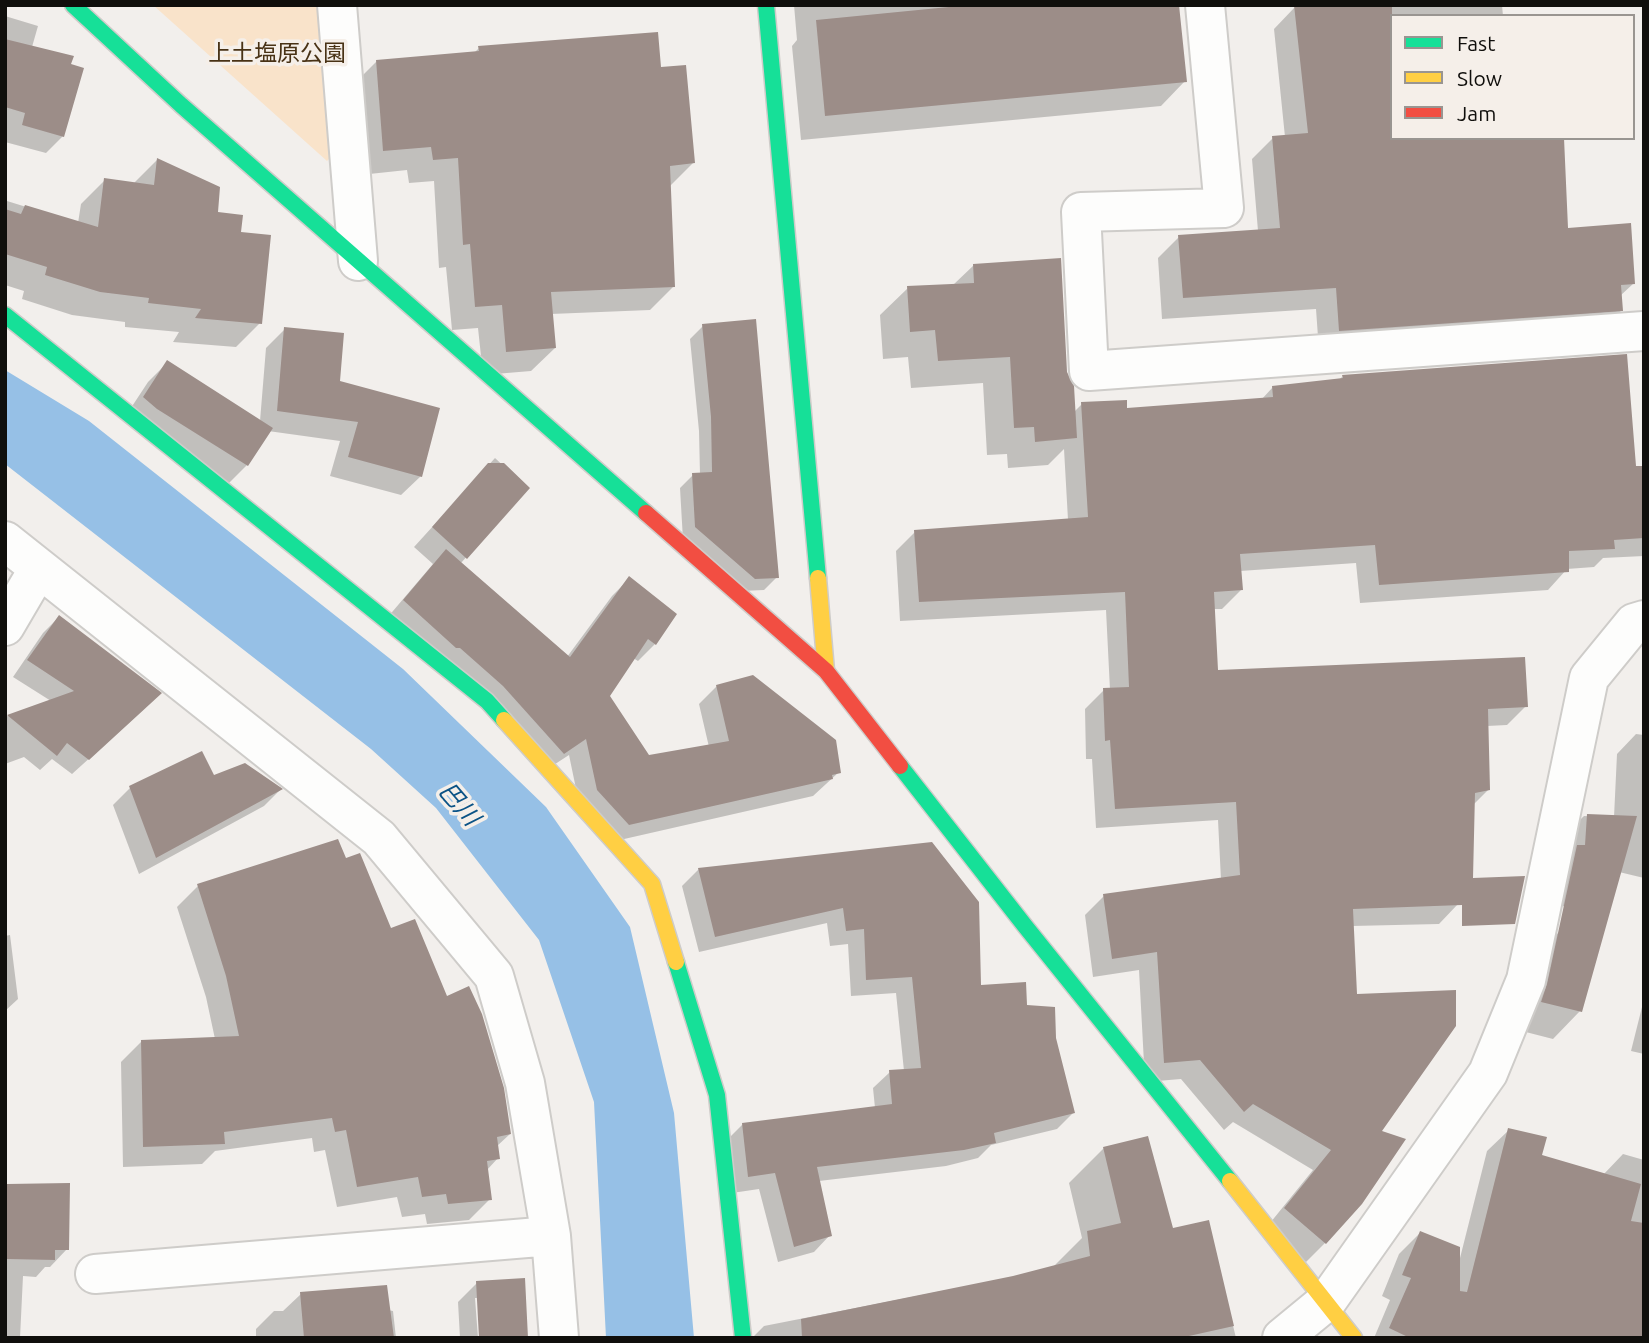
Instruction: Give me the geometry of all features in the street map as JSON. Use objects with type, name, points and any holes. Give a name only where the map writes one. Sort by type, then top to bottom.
[{"type":"street","points":[[73,5],[181,105],[826,671],[1033,937],[1354,1338]]},
{"type":"street","points":[[337,5],[358,261]]},
{"type":"street","points":[[766,5],[826,671]]},
{"type":"street","points":[[1205,5],[1224,208],[1081,212],[1089,372],[1644,331]]},
{"type":"street","points":[[5,315],[488,701],[652,884],[717,1095],[743,1338]]},
{"type":"street","points":[[5,541],[379,838],[494,976],[525,1083],[551,1237],[559,1338]]},
{"type":"street","points":[[5,626],[39,568]]},
{"type":"street","points":[[1282,1338],[1327,1301],[1488,1073],[1526,980],[1589,678],[1634,623],[1644,620]]},
{"type":"street","points":[[95,1274],[551,1237]]},
{"type":"green space","name":"上土塩原公園","points":[[153,5],[321,5],[336,152],[327,161]]},
{"type":"water","name":"巴川","points":[[5,370],[89,421],[403,669],[546,807],[630,927],[674,1113],[694,1338],[606,1338],[594,1102],[539,940],[436,808],[371,749],[5,464]]},
{"type":"building","points":[[969,5],[1179,5],[1187,82],[825,116],[816,20]]},
{"type":"building","points":[[1294,5],[1392,5],[1390,140],[1564,140],[1568,228],[1631,223],[1635,284],[1621,285],[1623,311],[1339,331],[1336,288],[1183,298],[1178,235],[1280,228],[1272,136],[1308,133]]},
{"type":"building","points":[[658,32],[661,67],[686,65],[695,163],[670,166],[675,287],[551,292],[556,348],[506,352],[502,305],[475,307],[470,244],[463,245],[458,158],[433,160],[431,147],[383,151],[376,60],[479,51],[478,46]]},
{"type":"building","points":[[5,39],[74,56],[71,64],[84,68],[64,137],[22,125],[25,113],[5,107]]},
{"type":"building","points":[[157,158],[220,187],[218,212],[243,215],[241,232],[271,235],[262,324],[195,318],[201,309],[148,303],[149,298],[100,292],[45,275],[47,267],[5,254],[5,209],[21,214],[25,205],[98,227],[104,178],[154,185]]},
{"type":"building","points":[[1061,258],[1067,372],[1074,386],[1077,438],[1035,442],[1034,427],[1014,428],[1010,357],[938,361],[935,330],[910,332],[907,286],[974,283],[973,264]]},
{"type":"building","points":[[756,319],[779,578],[755,579],[695,527],[692,473],[712,472],[711,417],[702,324]]},
{"type":"building","points":[[284,327],[344,333],[340,381],[440,408],[422,477],[348,457],[358,422],[277,411]]},
{"type":"building","points":[[1627,354],[1636,466],[1644,466],[1644,538],[1614,540],[1615,549],[1569,551],[1569,572],[1379,585],[1375,545],[1240,554],[1243,590],[1214,592],[1218,670],[1525,657],[1528,707],[1488,709],[1490,790],[1475,793],[1473,878],[1525,876],[1515,924],[1462,926],[1462,905],[1353,909],[1357,994],[1456,990],[1456,1026],[1382,1131],[1406,1139],[1362,1204],[1326,1244],[1284,1208],[1331,1150],[1253,1104],[1244,1112],[1200,1060],[1164,1063],[1157,952],[1112,959],[1103,894],[1240,875],[1236,802],[1115,809],[1110,740],[1105,741],[1103,688],[1129,687],[1125,592],[919,602],[914,530],[1088,517],[1081,402],[1127,400],[1127,408],[1273,397],[1272,386],[1343,378],[1342,375]]},
{"type":"building","points":[[167,360],[273,428],[248,466],[157,409],[143,397]]},
{"type":"building","points":[[488,463],[504,463],[530,488],[467,559],[432,527]]},
{"type":"building","points":[[446,549],[570,657],[629,576],[677,614],[656,645],[648,639],[610,696],[649,755],[729,741],[716,685],[753,675],[836,740],[841,773],[832,775],[833,779],[629,825],[597,790],[586,739],[564,754],[503,686],[403,600]]},
{"type":"building","points":[[59,615],[162,693],[89,760],[67,743],[57,756],[7,715],[74,691],[27,660]]},
{"type":"building","points":[[202,751],[214,775],[245,763],[283,789],[156,858],[129,786]]},
{"type":"building","points":[[1587,814],[1637,816],[1582,1012],[1541,1002],[1577,845],[1585,845]]},
{"type":"building","points":[[338,839],[346,858],[360,853],[391,928],[415,919],[447,996],[469,986],[482,1014],[504,1088],[511,1134],[497,1137],[500,1159],[487,1161],[492,1200],[448,1204],[446,1194],[422,1197],[418,1177],[357,1187],[346,1130],[335,1132],[332,1118],[224,1132],[225,1144],[143,1147],[141,1040],[239,1036],[226,976],[197,884]]},
{"type":"building","points":[[932,842],[979,902],[981,985],[1026,982],[1027,1005],[1055,1007],[1056,1038],[1075,1113],[994,1133],[996,1143],[964,1150],[817,1167],[832,1236],[794,1247],[775,1173],[748,1177],[742,1123],[892,1104],[889,1070],[921,1068],[912,977],[866,980],[864,929],[846,931],[843,908],[715,937],[698,868]]},
{"type":"building","points":[[1508,1128],[1547,1137],[1542,1155],[1641,1184],[1631,1221],[1644,1223],[1644,1338],[1410,1338],[1389,1328],[1411,1278],[1402,1275],[1420,1231],[1460,1247],[1460,1291],[1467,1292]]},
{"type":"building","points":[[1148,1136],[1173,1228],[1209,1220],[1234,1326],[1180,1338],[802,1338],[801,1319],[1013,1276],[1090,1256],[1087,1231],[1121,1223],[1103,1147]]},
{"type":"building","points":[[70,1183],[69,1250],[55,1250],[55,1260],[7,1259],[7,1184]]},
{"type":"building","points":[[525,1278],[528,1338],[479,1338],[476,1281]]},
{"type":"building","points":[[387,1285],[394,1338],[304,1338],[300,1292]]},
{"type":"traffic: fast","points":[[73,5],[181,105],[646,513]]},
{"type":"traffic: fast","points":[[766,5],[818,578]]},
{"type":"traffic: fast","points":[[5,315],[487,701],[504,720]]},
{"type":"traffic: fast","points":[[900,766],[1230,1181]]},
{"type":"traffic: fast","points":[[676,962],[717,1095],[743,1338]]},
{"type":"traffic: slow","points":[[818,578],[826,671]]},
{"type":"traffic: slow","points":[[504,720],[652,884],[676,962]]},
{"type":"traffic: slow","points":[[1230,1181],[1354,1338]]},
{"type":"traffic: jam","points":[[646,513],[826,671],[900,766]]}]
